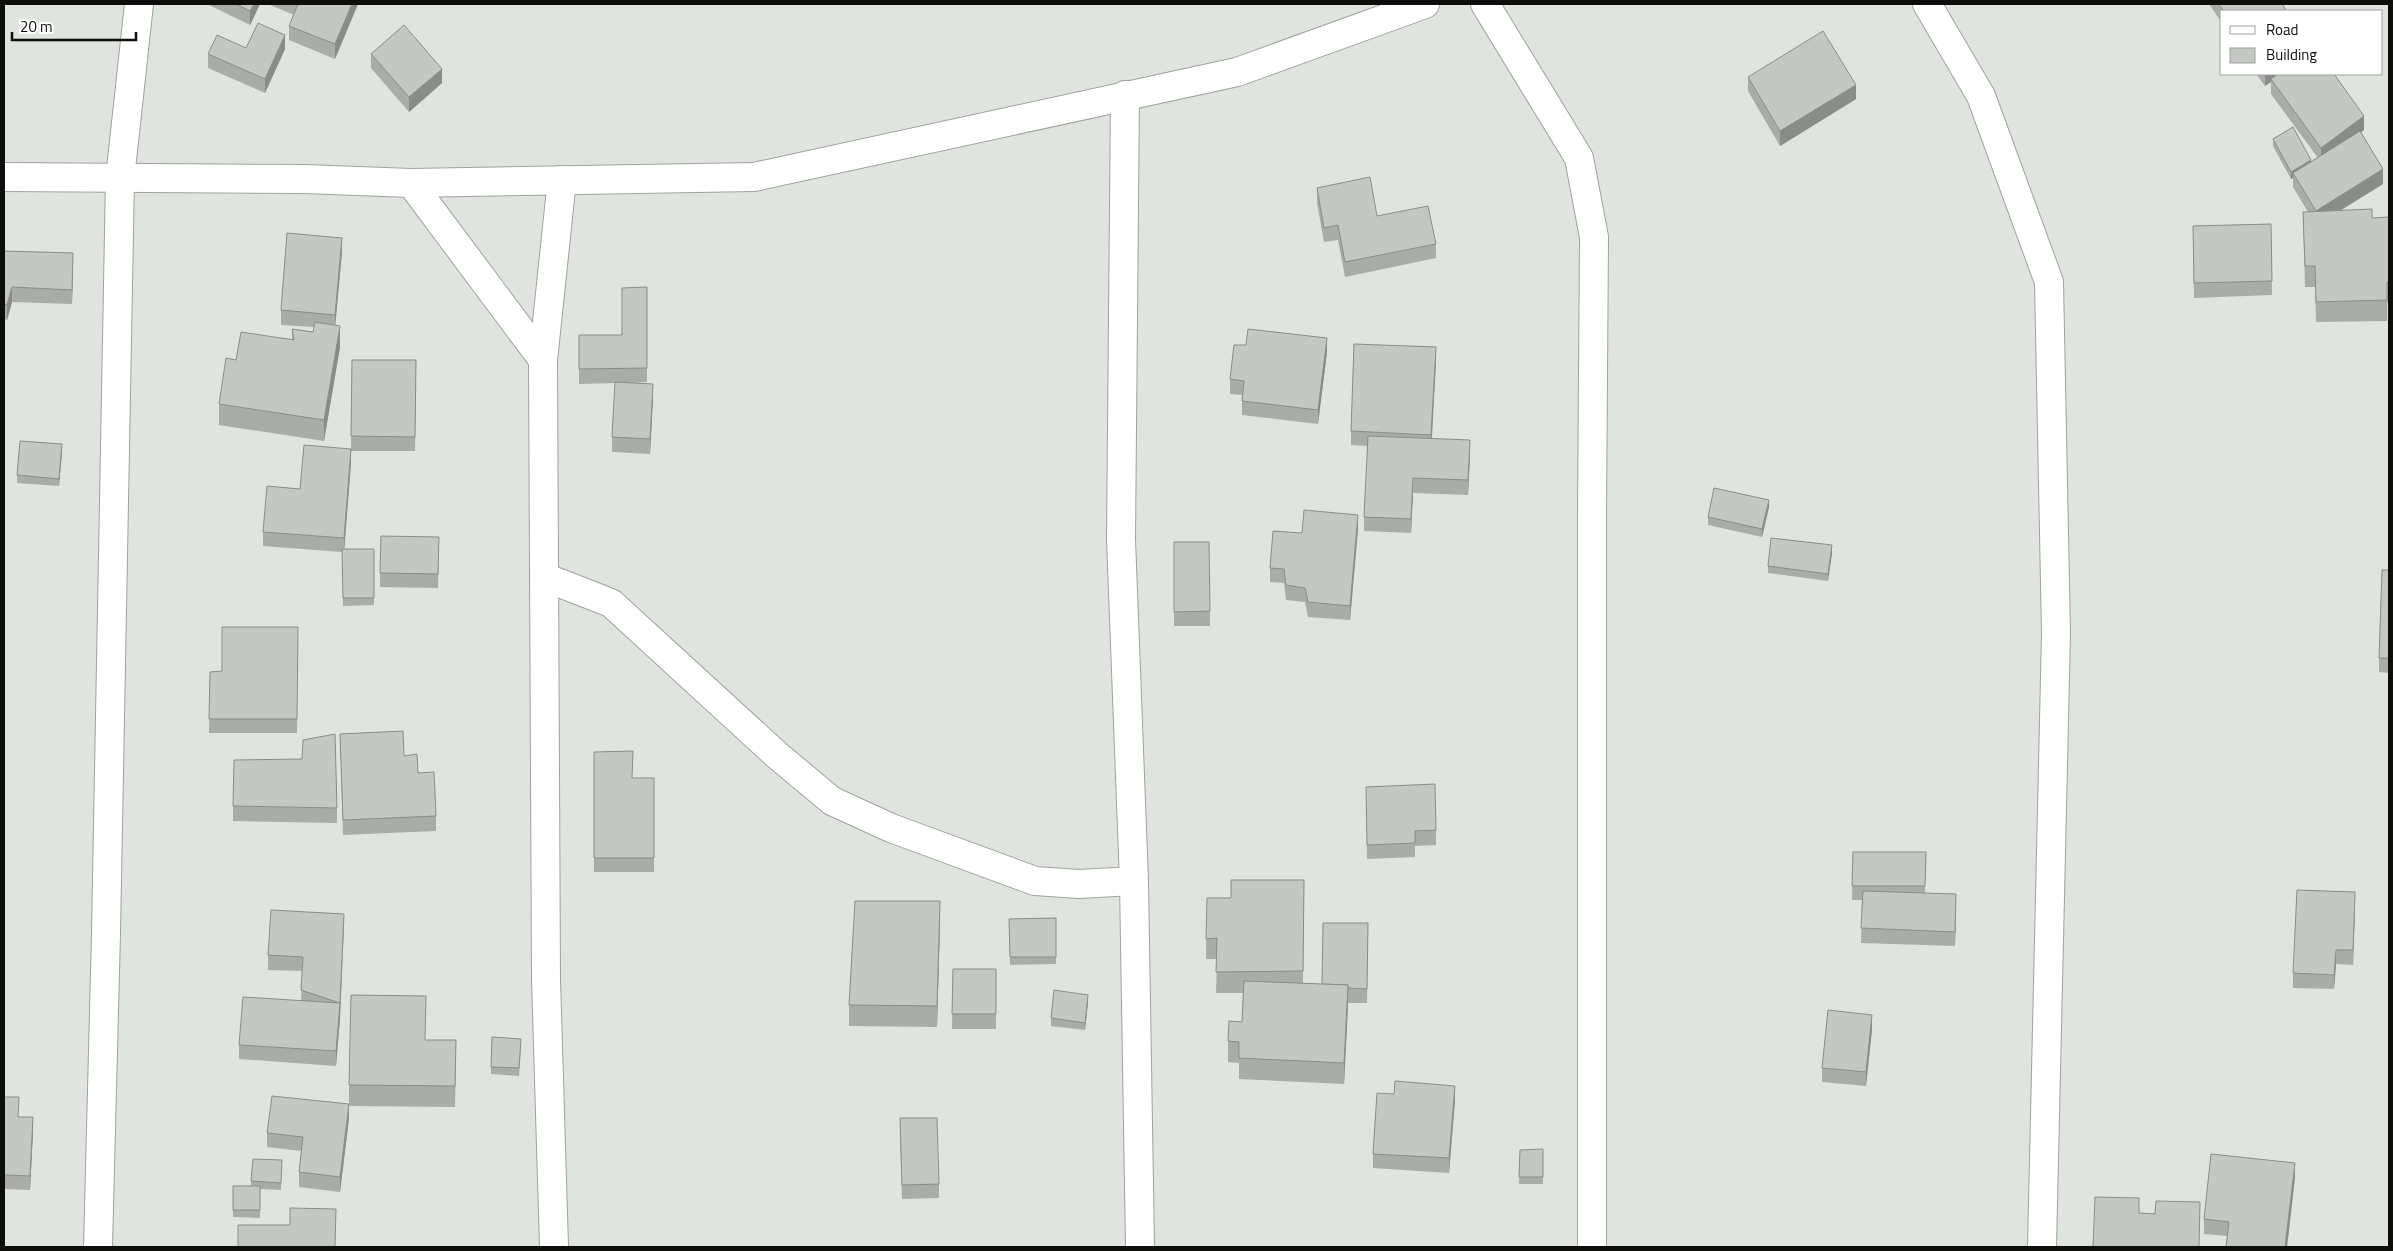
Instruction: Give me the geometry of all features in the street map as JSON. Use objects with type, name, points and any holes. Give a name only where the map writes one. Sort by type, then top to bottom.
[{"type":"street","points":[[98,1247],[106,933],[120,178],[139,4]]},
{"type":"street","points":[[4,177],[304,179],[411,183],[754,177],[1237,72],[1425,4]]},
{"type":"street","points":[[1485,4],[1579,158],[1594,237],[1592,1247]]},
{"type":"street","points":[[1926,4],[1981,96],[2049,282],[2056,633],[2042,1247]]},
{"type":"street","points":[[1125,95],[1121,539],[1134,881],[1140,1247]]},
{"type":"street","points":[[554,1247],[546,979],[543,360],[562,180]]},
{"type":"street","points":[[411,183],[543,360]]},
{"type":"street","points":[[544,577],[611,603],[778,756],[832,801],[891,828],[1035,881],[1079,884],[1134,881]]},
{"type":"building","points":[[236,4],[254,4],[250,11]]},
{"type":"building","points":[[298,4],[352,4],[335,44],[289,26]]},
{"type":"building","points":[[2218,4],[2282,4],[2286,10],[2223,10]]},
{"type":"building","points":[[258,23],[285,35],[265,79],[208,54],[217,35],[246,48]]},
{"type":"building","points":[[404,25],[442,69],[409,97],[371,54]]},
{"type":"building","points":[[1823,31],[1856,85],[1780,131],[1748,77]]},
{"type":"building","points":[[2277,75],[2335,75],[2364,116],[2321,148],[2271,79]]},
{"type":"building","points":[[2293,127],[2311,160],[2291,172],[2273,139]]},
{"type":"building","points":[[2360,131],[2383,169],[2316,211],[2293,173]]},
{"type":"building","points":[[1370,177],[1377,216],[1428,206],[1436,244],[1345,262],[1338,225],[1324,228],[1317,188]]},
{"type":"building","points":[[2372,209],[2372,218],[2389,217],[2389,282],[2387,282],[2387,300],[2316,302],[2315,266],[2305,266],[2303,212]]},
{"type":"building","points":[[2271,224],[2272,281],[2194,283],[2193,226]]},
{"type":"building","points":[[287,233],[342,238],[335,315],[281,310]]},
{"type":"building","points":[[4,251],[73,253],[72,290],[12,287],[7,305],[4,304]]},
{"type":"building","points":[[647,287],[647,368],[579,369],[579,335],[622,335],[622,288]]},
{"type":"building","points":[[315,322],[340,326],[324,420],[219,404],[226,358],[236,360],[241,332],[294,340],[292,329],[313,332]]},
{"type":"building","points":[[1248,329],[1327,338],[1318,410],[1242,401],[1244,381],[1230,379],[1234,345],[1246,345]]},
{"type":"building","points":[[1354,344],[1436,347],[1431,435],[1351,431]]},
{"type":"building","points":[[352,360],[416,360],[415,437],[351,436]]},
{"type":"building","points":[[615,382],[653,384],[650,439],[612,437]]},
{"type":"building","points":[[1368,436],[1470,440],[1468,480],[1413,478],[1411,519],[1364,517]]},
{"type":"building","points":[[20,441],[62,444],[59,479],[17,475]]},
{"type":"building","points":[[304,445],[351,449],[344,538],[263,532],[267,486],[300,489]]},
{"type":"building","points":[[1714,488],[1769,500],[1762,529],[1708,517]]},
{"type":"building","points":[[1304,510],[1358,515],[1350,606],[1308,602],[1305,588],[1286,585],[1284,569],[1270,568],[1273,531],[1302,533]]},
{"type":"building","points":[[381,536],[439,537],[438,574],[380,573]]},
{"type":"building","points":[[1771,538],[1832,545],[1828,574],[1768,566]]},
{"type":"building","points":[[1174,542],[1209,542],[1210,611],[1174,612]]},
{"type":"building","points":[[342,549],[374,549],[374,598],[343,598]]},
{"type":"building","points":[[2382,570],[2389,570],[2389,658],[2379,658]]},
{"type":"building","points":[[222,627],[298,627],[297,719],[209,719],[210,672],[222,671]]},
{"type":"building","points":[[403,731],[404,756],[417,754],[418,773],[434,772],[436,816],[343,820],[340,734]]},
{"type":"building","points":[[335,734],[337,808],[233,806],[234,760],[302,759],[303,740]]},
{"type":"building","points":[[633,751],[632,778],[654,778],[654,858],[594,858],[594,752]]},
{"type":"building","points":[[1435,784],[1436,830],[1415,831],[1415,843],[1367,845],[1366,787]]},
{"type":"building","points":[[1853,852],[1926,852],[1925,886],[1852,886]]},
{"type":"building","points":[[1231,880],[1304,880],[1303,971],[1216,972],[1217,938],[1206,939],[1207,898],[1231,898]]},
{"type":"building","points":[[2297,890],[2355,892],[2353,950],[2336,950],[2334,975],[2293,973]]},
{"type":"building","points":[[1863,891],[1956,894],[1955,932],[1861,928]]},
{"type":"building","points":[[855,901],[940,901],[937,1006],[849,1005]]},
{"type":"building","points":[[271,910],[344,914],[340,1003],[301,990],[303,957],[268,955]]},
{"type":"building","points":[[1056,918],[1056,957],[1010,957],[1009,919]]},
{"type":"building","points":[[1323,923],[1368,923],[1367,989],[1348,988],[1348,985],[1322,984]]},
{"type":"building","points":[[953,969],[996,969],[996,1014],[952,1014]]},
{"type":"building","points":[[1244,981],[1348,985],[1344,1063],[1239,1058],[1239,1042],[1228,1041],[1229,1021],[1242,1022]]},
{"type":"building","points":[[1054,990],[1088,995],[1085,1023],[1051,1018]]},
{"type":"building","points":[[351,995],[426,996],[425,1040],[456,1040],[455,1086],[349,1085]]},
{"type":"building","points":[[243,997],[340,1003],[336,1051],[239,1045]]},
{"type":"building","points":[[1828,1010],[1872,1015],[1866,1072],[1822,1068]]},
{"type":"building","points":[[492,1037],[521,1039],[519,1068],[491,1067]]},
{"type":"building","points":[[1395,1081],[1455,1086],[1449,1158],[1373,1154],[1377,1093],[1394,1094]]},
{"type":"building","points":[[272,1096],[349,1104],[340,1177],[299,1172],[303,1137],[267,1133]]},
{"type":"building","points":[[4,1097],[19,1097],[18,1117],[33,1117],[30,1176],[4,1175]]},
{"type":"building","points":[[900,1118],[937,1118],[939,1184],[902,1185]]},
{"type":"building","points":[[1543,1149],[1543,1177],[1519,1177],[1520,1150]]},
{"type":"building","points":[[2211,1154],[2295,1163],[2285,1247],[2226,1247],[2229,1222],[2204,1219]]},
{"type":"building","points":[[253,1159],[282,1160],[281,1183],[251,1181]]},
{"type":"building","points":[[233,1186],[260,1186],[260,1210],[233,1210]]},
{"type":"building","points":[[2095,1197],[2139,1198],[2139,1213],[2155,1214],[2156,1201],[2200,1202],[2199,1247],[2093,1247]]},
{"type":"building","points":[[290,1208],[336,1209],[335,1247],[238,1247],[238,1225],[290,1225]]}]
